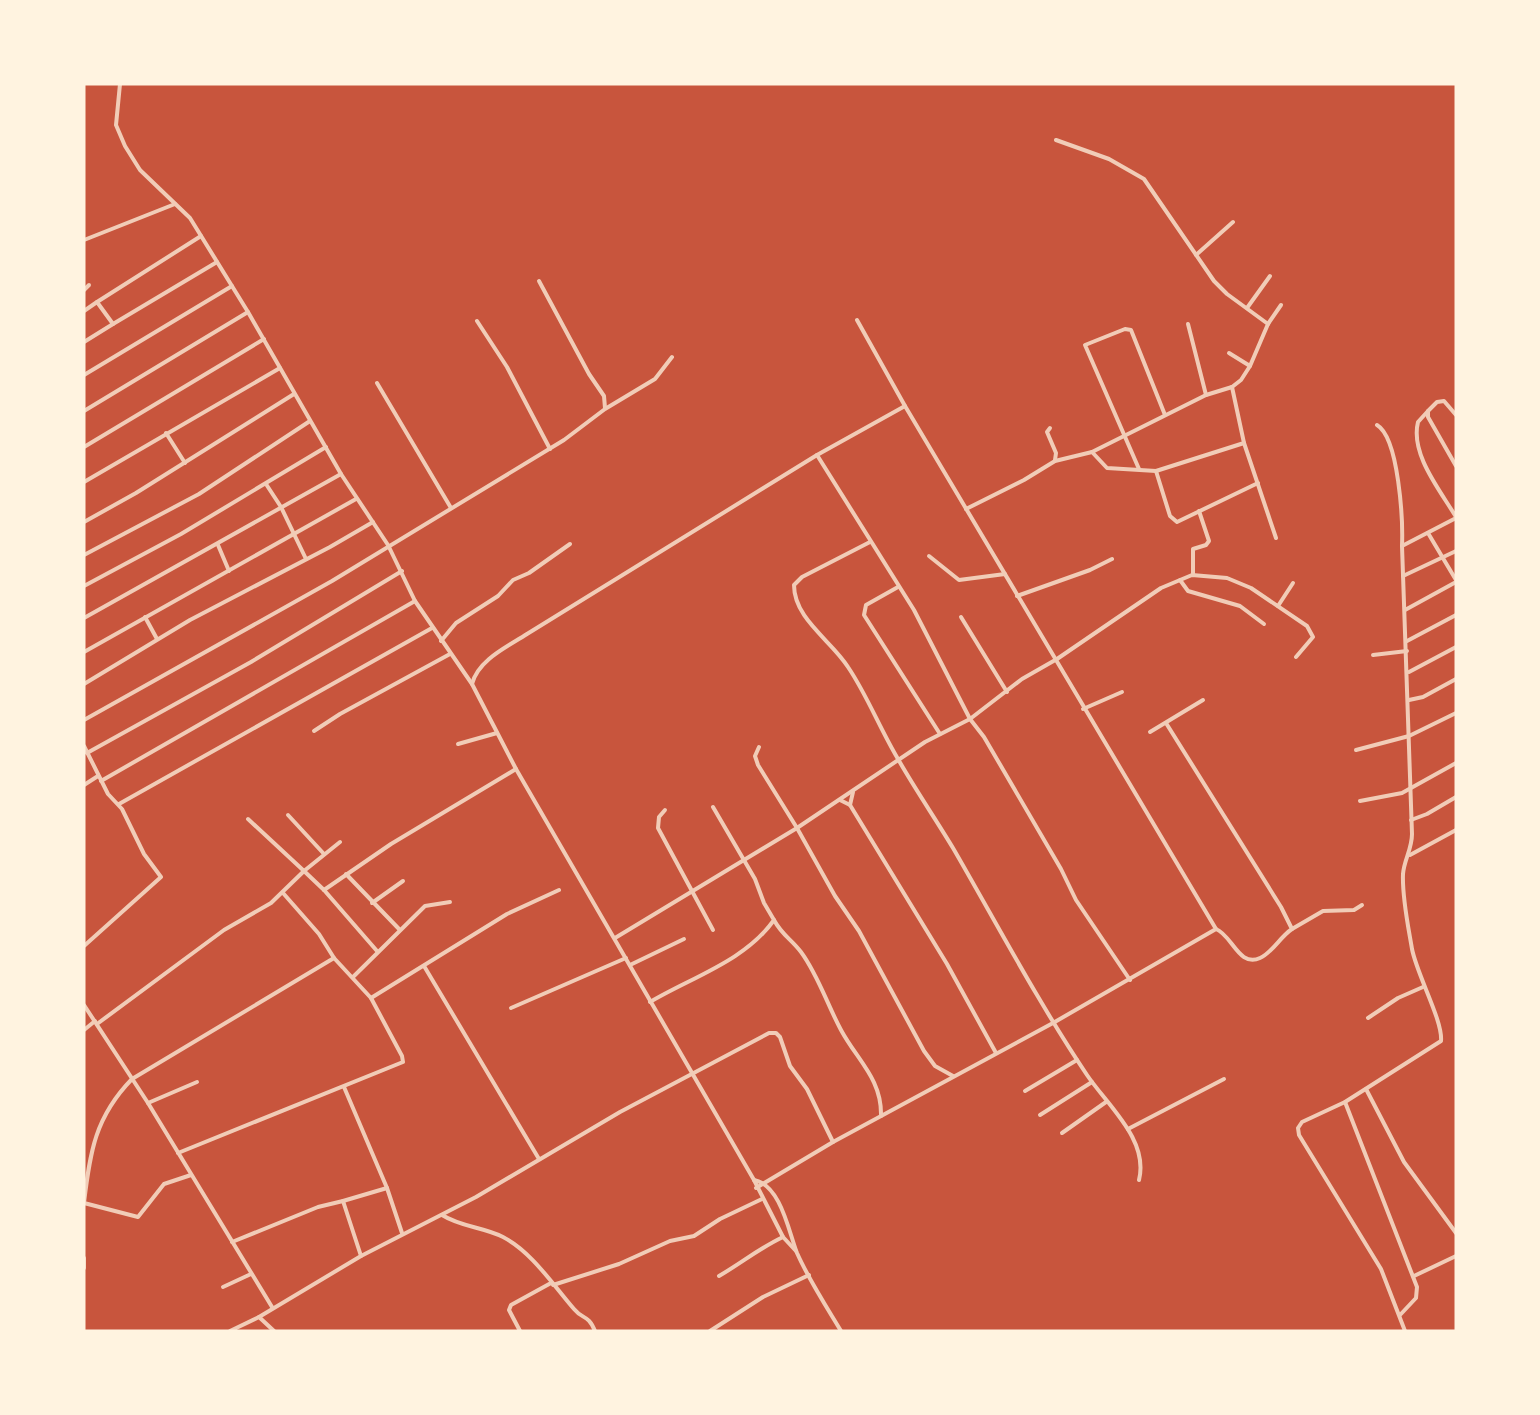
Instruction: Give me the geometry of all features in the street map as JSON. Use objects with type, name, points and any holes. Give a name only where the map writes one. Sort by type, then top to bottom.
[{"type":"street","points":[[120,84],[116,125],[126,146],[140,170],[190,218],[248,312],[340,474],[388,545],[415,601],[472,684],[516,769],[754,1180],[756,1188],[783,1237],[796,1251]]},
{"type":"street","points":[[1056,140],[1109,159],[1144,179],[1214,281],[1268,324]]},
{"type":"street","points":[[84,240],[176,204]]},
{"type":"street","points":[[1196,255],[1233,222]]},
{"type":"street","points":[[85,309],[201,236]]},
{"type":"street","points":[[84,342],[217,262]]},
{"type":"street","points":[[1247,308],[1270,276]]},
{"type":"street","points":[[539,281],[586,370],[604,396],[605,409]]},
{"type":"street","points":[[84,290],[89,285]]},
{"type":"street","points":[[84,375],[232,286]]},
{"type":"street","points":[[97,302],[113,324]]},
{"type":"street","points":[[966,509],[1055,461],[1092,452],[1206,395],[1232,387],[1241,380],[1250,366],[1268,324],[1281,305]]},
{"type":"street","points":[[84,411],[248,312]]},
{"type":"street","points":[[857,320],[905,406],[1056,659],[1083,710],[1216,929],[1226,935],[1244,958],[1250,960],[1263,957],[1292,929],[1323,911],[1354,910],[1362,905]]},
{"type":"street","points":[[477,321],[507,367],[550,448]]},
{"type":"street","points":[[1188,324],[1206,395]]},
{"type":"street","points":[[1139,469],[1085,345],[1125,328],[1131,330],[1165,415]]},
{"type":"street","points":[[84,447],[264,339]]},
{"type":"street","points":[[1229,352],[1250,366]]},
{"type":"street","points":[[84,720],[332,581],[550,448],[605,409],[656,379],[672,357]]},
{"type":"street","points":[[84,482],[280,368]]},
{"type":"street","points":[[377,382],[451,508]]},
{"type":"street","points":[[1232,387],[1244,443],[1276,538]]},
{"type":"street","points":[[84,522],[185,463],[294,394]]},
{"type":"street","points":[[1402,546],[1456,518],[1423,460],[1417,427],[1422,415],[1437,402],[1444,401],[1456,416]]},
{"type":"street","points":[[465,674],[474,673],[527,634],[817,456],[905,406]]},
{"type":"street","points":[[1428,411],[1428,417],[1456,466]]},
{"type":"street","points":[[84,555],[199,494],[310,421]]},
{"type":"street","points":[[1377,425],[1387,434],[1403,516],[1402,546],[1412,820],[1409,856],[1403,872],[1404,886],[1412,948],[1423,987],[1437,1019],[1441,1041],[1345,1102],[1302,1122],[1298,1131],[1381,1269],[1405,1331]]},
{"type":"street","points":[[1050,428],[1047,432],[1056,453],[1055,461]]},
{"type":"street","points":[[166,433],[185,463]]},
{"type":"street","points":[[1092,452],[1107,468],[1156,471],[1244,443]]},
{"type":"street","points":[[84,586],[161,545],[326,447]]},
{"type":"street","points":[[817,456],[852,508],[870,542],[917,615],[970,718],[984,737],[1058,863],[1076,900],[1130,980]]},
{"type":"street","points":[[1156,471],[1173,521],[1180,522],[1258,483]]},
{"type":"street","points":[[84,618],[218,545],[340,474]]},
{"type":"street","points":[[266,484],[281,507],[306,559]]},
{"type":"street","points":[[84,652],[356,498]]},
{"type":"street","points":[[1192,575],[1193,549],[1206,545],[1209,541],[1199,511]]},
{"type":"street","points":[[84,684],[157,639],[373,522]]},
{"type":"street","points":[[1405,610],[1456,581],[1428,532]]},
{"type":"street","points":[[870,542],[802,578],[794,585],[794,595],[820,634],[848,666],[899,761],[1053,1023],[1106,1102],[1128,1129],[1141,1153],[1142,1168],[1139,1180]]},
{"type":"street","points":[[441,641],[456,623],[498,596],[513,580],[529,573],[570,544]]},
{"type":"street","points":[[218,545],[229,571]]},
{"type":"street","points":[[1403,576],[1456,551]]},
{"type":"street","points":[[929,556],[959,580],[1005,574]]},
{"type":"street","points":[[1017,596],[1090,570],[1112,559]]},
{"type":"street","points":[[87,753],[250,663],[402,571]]},
{"type":"street","points":[[615,938],[797,828],[905,756],[970,718],[1029,674],[1056,659],[1145,597],[1192,575],[1235,580],[1278,606],[1312,632],[1311,640],[1296,657]]},
{"type":"street","points":[[1180,580],[1188,591],[1240,606],[1263,624]]},
{"type":"street","points":[[1278,606],[1293,582]]},
{"type":"street","points":[[898,587],[866,605],[864,615],[940,734]]},
{"type":"street","points":[[84,785],[415,601]]},
{"type":"street","points":[[1407,641],[1456,615]]},
{"type":"street","points":[[145,617],[157,639]]},
{"type":"street","points":[[961,617],[1007,692]]},
{"type":"street","points":[[118,804],[432,628]]},
{"type":"street","points":[[1408,672],[1456,647]]},
{"type":"street","points":[[1373,655],[1407,651]]},
{"type":"street","points":[[314,731],[340,714],[450,654]]},
{"type":"street","points":[[472,684],[474,673]]},
{"type":"street","points":[[1409,700],[1422,697],[1456,679]]},
{"type":"street","points":[[1083,710],[1122,692]]},
{"type":"street","points":[[1150,732],[1203,700]]},
{"type":"street","points":[[1356,750],[1409,736],[1456,713]]},
{"type":"street","points":[[1166,723],[1281,907],[1292,929]]},
{"type":"street","points":[[458,744],[471,738],[497,733]]},
{"type":"street","points":[[84,746],[100,778],[118,804],[144,854],[161,879],[84,946]]},
{"type":"street","points":[[759,747],[755,756],[758,765],[797,828],[835,897],[859,931],[924,1051],[934,1065],[953,1076]]},
{"type":"street","points":[[904,769],[905,756]]},
{"type":"street","points":[[1360,801],[1411,789],[1456,763]]},
{"type":"street","points":[[324,890],[346,874],[516,769]]},
{"type":"street","points":[[850,805],[853,792]]},
{"type":"street","points":[[1412,820],[1456,797]]},
{"type":"street","points":[[840,800],[850,805],[947,964],[996,1053]]},
{"type":"street","points":[[713,807],[784,937],[805,959],[844,1035],[875,1082],[880,1096],[881,1116]]},
{"type":"street","points":[[665,810],[659,817],[658,828],[690,892],[713,930]]},
{"type":"street","points":[[288,815],[324,854]]},
{"type":"street","points":[[248,819],[324,890],[377,951]]},
{"type":"street","points":[[1409,856],[1456,830]]},
{"type":"street","points":[[84,1030],[224,930],[283,893],[304,871],[340,842]]},
{"type":"street","points":[[346,874],[399,929]]},
{"type":"street","points":[[372,903],[403,880]]},
{"type":"street","points":[[371,998],[507,914],[559,890]]},
{"type":"street","points":[[178,1153],[403,1062],[387,1024],[371,998],[334,958],[319,934],[283,893]]},
{"type":"street","points":[[353,977],[399,929],[425,906],[450,902]]},
{"type":"street","points":[[650,1002],[739,954],[758,940],[774,920]]},
{"type":"street","points":[[756,1188],[833,1142],[1053,1023],[1216,929]]},
{"type":"street","points":[[630,965],[684,939]]},
{"type":"street","points":[[191,1175],[164,1184],[138,1217],[84,1203],[99,1125],[112,1102],[132,1080],[334,958]]},
{"type":"street","points":[[512,1008],[626,958]]},
{"type":"street","points":[[423,966],[539,1159]]},
{"type":"street","points":[[1368,1018],[1398,998],[1423,987]]},
{"type":"street","points":[[84,1005],[148,1103],[272,1308]]},
{"type":"street","points":[[230,1331],[319,1283],[402,1233],[442,1215],[620,1112],[692,1076],[762,1036],[776,1033],[780,1037],[790,1065],[807,1089],[833,1142]]},
{"type":"street","points":[[1024,1091],[1077,1060]]},
{"type":"street","points":[[1128,1129],[1224,1080]]},
{"type":"street","points":[[148,1103],[197,1082]]},
{"type":"street","points":[[1040,1115],[1092,1082]]},
{"type":"street","points":[[344,1087],[387,1188],[402,1233]]},
{"type":"street","points":[[1366,1089],[1404,1162],[1456,1233]]},
{"type":"street","points":[[1062,1133],[1106,1102]]},
{"type":"street","points":[[1345,1102],[1414,1276],[1416,1298],[1400,1315]]},
{"type":"street","points":[[754,1180],[762,1184],[783,1213],[796,1251],[841,1331]]},
{"type":"street","points":[[232,1242],[318,1207],[387,1188]]},
{"type":"street","points":[[520,1331],[509,1310],[511,1305],[552,1284],[619,1264],[670,1241],[694,1236],[720,1219],[762,1199]]},
{"type":"street","points":[[343,1201],[362,1256]]},
{"type":"street","points":[[442,1215],[459,1224],[503,1237],[529,1256],[576,1312],[589,1318],[595,1331]]},
{"type":"street","points":[[719,1276],[740,1264],[754,1251],[783,1237]]},
{"type":"street","points":[[1414,1276],[1456,1256]]},
{"type":"street","points":[[84,1258],[84,1268]]},
{"type":"street","points":[[223,1287],[251,1274]]},
{"type":"street","points":[[710,1331],[763,1298],[809,1275]]},
{"type":"street","points":[[259,1317],[274,1331]]}]
